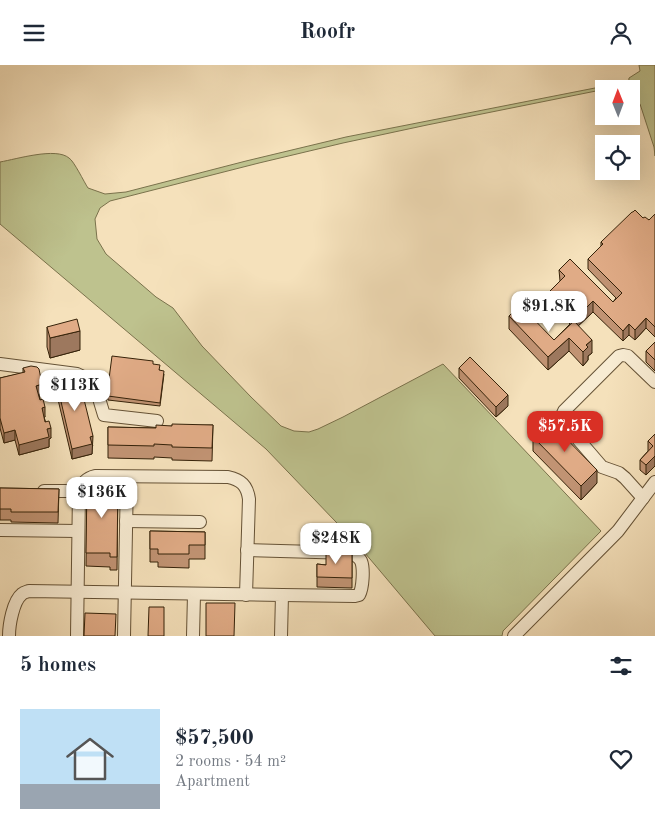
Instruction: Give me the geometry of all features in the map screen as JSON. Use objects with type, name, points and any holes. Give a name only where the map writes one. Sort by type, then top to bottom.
[{"type":"lane","points":[[643,498],[625,478],[602,467],[565,424],[561,415],[619,356],[628,356],[655,382]]},
{"type":"lane","points":[[0,364],[76,374],[94,382],[104,415],[157,421]]},
{"type":"lane","points":[[77,636],[79,491],[85,481],[91,477],[228,477],[237,479],[248,491],[246,595]]},
{"type":"lane","points":[[124,636],[127,477]]},
{"type":"lane","points":[[514,636],[618,531],[655,482]]},
{"type":"lane","points":[[30,490],[79,491]]},
{"type":"lane","points":[[126,521],[200,522]]},
{"type":"lane","points":[[0,530],[78,531]]},
{"type":"lane","points":[[9,636],[16,603],[21,595],[29,591],[355,596],[359,595],[362,590],[361,560],[351,553],[247,550]]},
{"type":"lane","points":[[193,636],[194,594]]},
{"type":"lane","points":[[281,636],[282,595]]},
{"type":"green space","points":[[639,65],[655,65],[655,156],[654,147],[640,104],[640,80],[629,80],[640,71]]},
{"type":"green space","points":[[595,88],[595,91],[343,143],[110,201],[100,208],[95,219],[97,239],[106,254],[156,297],[173,308],[202,346],[251,397],[281,426],[294,431],[309,432],[318,429],[443,364],[601,531],[503,631],[502,636],[435,636],[359,546],[266,449],[0,224],[0,162],[36,155],[63,155],[74,163],[88,188],[105,194],[126,192],[346,137]]},
{"type":"building","points":[[635,210],[643,218],[645,217],[649,220],[655,214],[655,327],[646,318],[635,330],[629,324],[623,331],[593,301],[575,319],[549,292],[565,276],[559,270],[570,259],[613,302],[622,293],[588,259],[603,244],[601,242]]},
{"type":"building","points":[[520,305],[554,340],[574,321],[592,340],[586,345],[588,347],[583,352],[569,338],[548,357],[509,316]]},
{"type":"building","points":[[77,319],[80,331],[50,338],[47,327]]},
{"type":"building","points":[[655,342],[655,360],[646,351]]},
{"type":"building","points":[[112,356],[153,361],[153,364],[160,365],[159,370],[164,371],[160,403],[108,396]]},
{"type":"building","points":[[470,357],[508,395],[496,407],[459,368]]},
{"type":"building","points":[[31,366],[39,369],[42,384],[36,386],[40,400],[43,399],[45,407],[42,408],[45,422],[49,421],[51,428],[47,429],[49,437],[19,445],[15,430],[4,433],[0,418],[0,378],[25,372],[23,368]]},
{"type":"building","points":[[78,375],[93,436],[90,437],[92,444],[72,449],[56,380]]},
{"type":"building","points":[[549,421],[597,470],[581,486],[533,437]]},
{"type":"building","points":[[172,424],[213,425],[212,448],[172,447],[172,445],[154,444],[154,446],[108,445],[108,427],[156,428],[156,425],[172,426]]},
{"type":"building","points":[[655,434],[655,456],[646,465],[640,460],[653,446],[648,441]]},
{"type":"building","points":[[87,484],[118,484],[117,557],[110,557],[110,553],[86,553]]},
{"type":"building","points":[[0,488],[59,489],[58,512],[11,512],[11,509],[0,509]]},
{"type":"building","points":[[150,531],[205,532],[205,545],[189,545],[189,554],[158,554],[158,549],[150,549]]},
{"type":"building","points":[[326,550],[349,551],[352,553],[352,578],[317,577],[317,564],[326,565]]},
{"type":"building","points":[[206,603],[235,603],[234,636],[206,636]]},
{"type":"building","points":[[149,607],[164,607],[164,636],[148,636]]},
{"type":"building","points":[[85,613],[116,614],[115,636],[84,636]]}]
